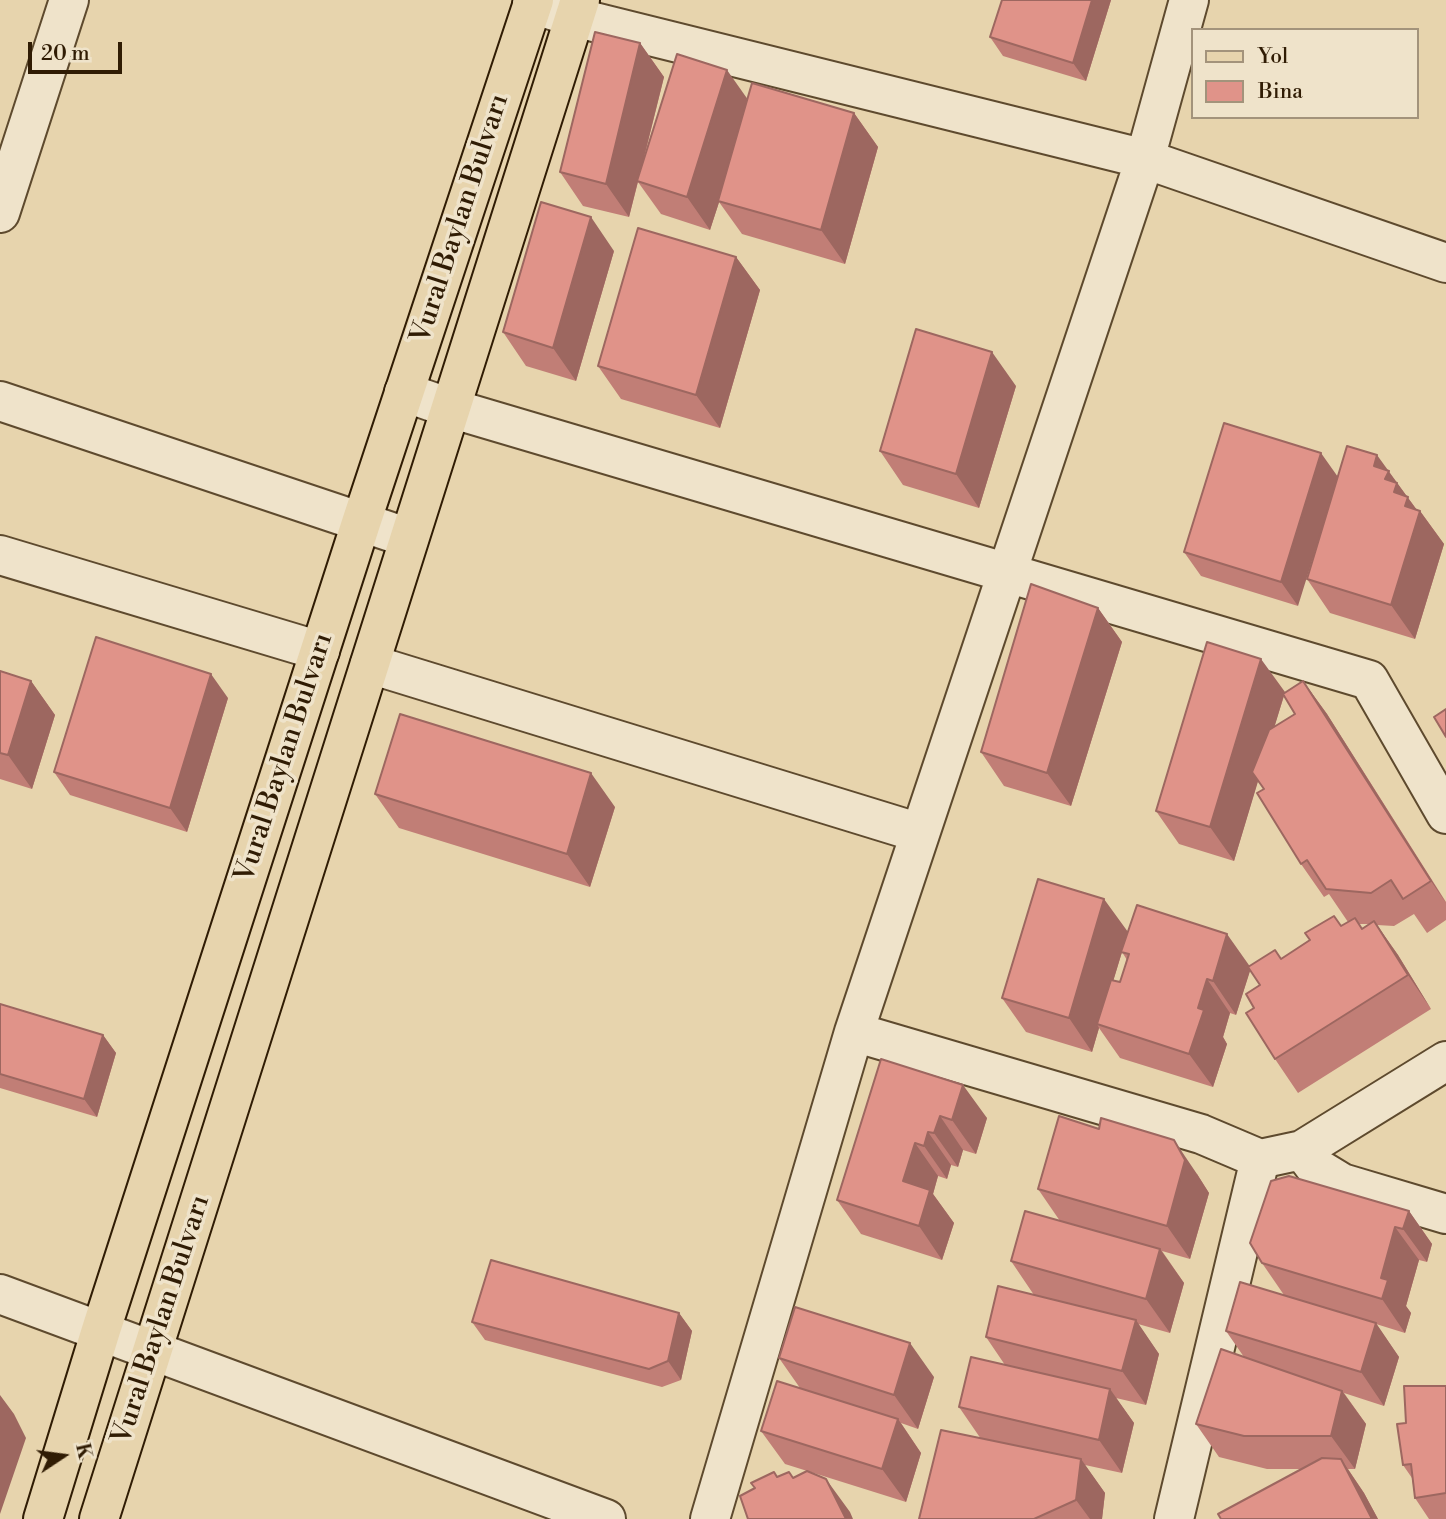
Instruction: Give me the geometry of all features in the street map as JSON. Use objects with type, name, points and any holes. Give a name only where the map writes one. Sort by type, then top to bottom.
[{"type":"main road","name":"Vural Baylan Bulvarı","points":[[43,1519],[101,1330],[361,523],[533,2]]},
{"type":"main road","name":"Vural Baylan Bulvarı","points":[[99,1519],[577,8]]},
{"type":"street","points":[[0,213],[69,0]]},
{"type":"street","points":[[710,1519],[854,1032],[1145,159],[1189,0]]},
{"type":"street","points":[[533,2],[577,8],[1145,159],[1446,263]]},
{"type":"street","points":[[404,392],[450,408],[1369,680],[1446,814]]},
{"type":"street","points":[[0,401],[409,538]]},
{"type":"street","points":[[0,555],[320,651]]},
{"type":"street","points":[[370,664],[920,833]]},
{"type":"street","points":[[854,1032],[1201,1134],[1260,1159],[1302,1150],[1446,1061]]},
{"type":"street","points":[[1302,1150],[1314,1166],[1342,1183],[1446,1214]]},
{"type":"street","points":[[1174,1519],[1260,1159]]},
{"type":"street","points":[[0,1294],[606,1519]]},
{"type":"building","points":[[1002,0],[1092,0],[1073,63],[990,37]]},
{"type":"building","points":[[595,32],[640,43],[606,184],[560,172]]},
{"type":"building","points":[[677,54],[727,70],[687,197],[637,181]]},
{"type":"building","points":[[752,83],[854,113],[821,230],[718,201]]},
{"type":"building","points":[[541,202],[591,217],[553,348],[503,332]]},
{"type":"building","points":[[638,228],[736,257],[696,395],[598,366]]},
{"type":"building","points":[[916,329],[992,352],[956,474],[880,451]]},
{"type":"building","points":[[1224,423],[1321,453],[1281,582],[1184,552]]},
{"type":"building","points":[[1347,446],[1377,455],[1374,466],[1389,471],[1385,479],[1397,483],[1394,492],[1408,497],[1405,506],[1420,511],[1391,605],[1307,579]]},
{"type":"building","points":[[1031,584],[1098,608],[1047,773],[981,752]]},
{"type":"building","points":[[96,637],[211,674],[170,808],[54,772]]},
{"type":"building","points":[[1207,642],[1261,659],[1210,827],[1156,811]]},
{"type":"building","points":[[0,671],[31,681],[8,755],[0,753]]},
{"type":"building","points":[[1303,681],[1431,881],[1403,899],[1391,880],[1371,893],[1326,889],[1307,860],[1301,864],[1257,793],[1264,789],[1252,772],[1269,730],[1295,714],[1283,694]]},
{"type":"building","points":[[1446,709],[1446,737],[1434,717]]},
{"type":"building","points":[[400,714],[591,773],[567,854],[375,794]]},
{"type":"building","points":[[1038,879],[1104,899],[1069,1018],[1002,998]]},
{"type":"building","points":[[1137,905],[1227,934],[1213,981],[1207,979],[1198,1008],[1204,1010],[1189,1054],[1097,1024],[1111,980],[1120,982],[1129,954],[1121,952]]},
{"type":"building","points":[[1334,916],[1341,926],[1355,918],[1362,929],[1374,921],[1408,975],[1275,1059],[1246,1013],[1254,1008],[1246,994],[1260,985],[1248,967],[1275,950],[1281,959],[1310,940],[1305,933]]},
{"type":"building","points":[[0,1004],[103,1035],[84,1099],[0,1074]]},
{"type":"building","points":[[881,1059],[963,1085],[952,1120],[940,1116],[934,1133],[928,1132],[924,1146],[915,1143],[903,1181],[930,1190],[919,1226],[837,1200]]},
{"type":"building","points":[[1059,1116],[1099,1129],[1101,1118],[1174,1140],[1185,1160],[1167,1226],[1038,1189]]},
{"type":"building","points":[[1289,1176],[1409,1211],[1403,1229],[1395,1227],[1381,1278],[1388,1280],[1382,1299],[1262,1263],[1250,1243],[1271,1181]]},
{"type":"building","points":[[1025,1211],[1160,1249],[1146,1299],[1011,1261]]},
{"type":"building","points":[[491,1260],[679,1313],[668,1361],[649,1369],[472,1322]]},
{"type":"building","points":[[1240,1282],[1376,1323],[1361,1372],[1226,1331]]},
{"type":"building","points":[[998,1286],[1136,1320],[1122,1371],[986,1337]]},
{"type":"building","points":[[795,1307],[910,1343],[894,1395],[779,1358]]},
{"type":"building","points":[[1221,1349],[1342,1391],[1331,1436],[1244,1436],[1196,1424]]},
{"type":"building","points":[[971,1357],[1110,1389],[1099,1440],[959,1407]]},
{"type":"building","points":[[777,1381],[898,1419],[882,1469],[761,1431]]},
{"type":"building","points":[[1404,1386],[1446,1386],[1446,1493],[1415,1498],[1411,1464],[1403,1465],[1397,1424],[1406,1423]]},
{"type":"building","points":[[941,1430],[1081,1459],[1076,1500],[1034,1519],[919,1519]]},
{"type":"building","points":[[1322,1458],[1341,1459],[1372,1519],[1221,1519],[1218,1514]]},
{"type":"building","points":[[807,1471],[826,1479],[846,1519],[748,1519],[740,1496],[755,1488],[751,1483],[774,1472],[777,1477],[789,1472],[793,1478]]}]
